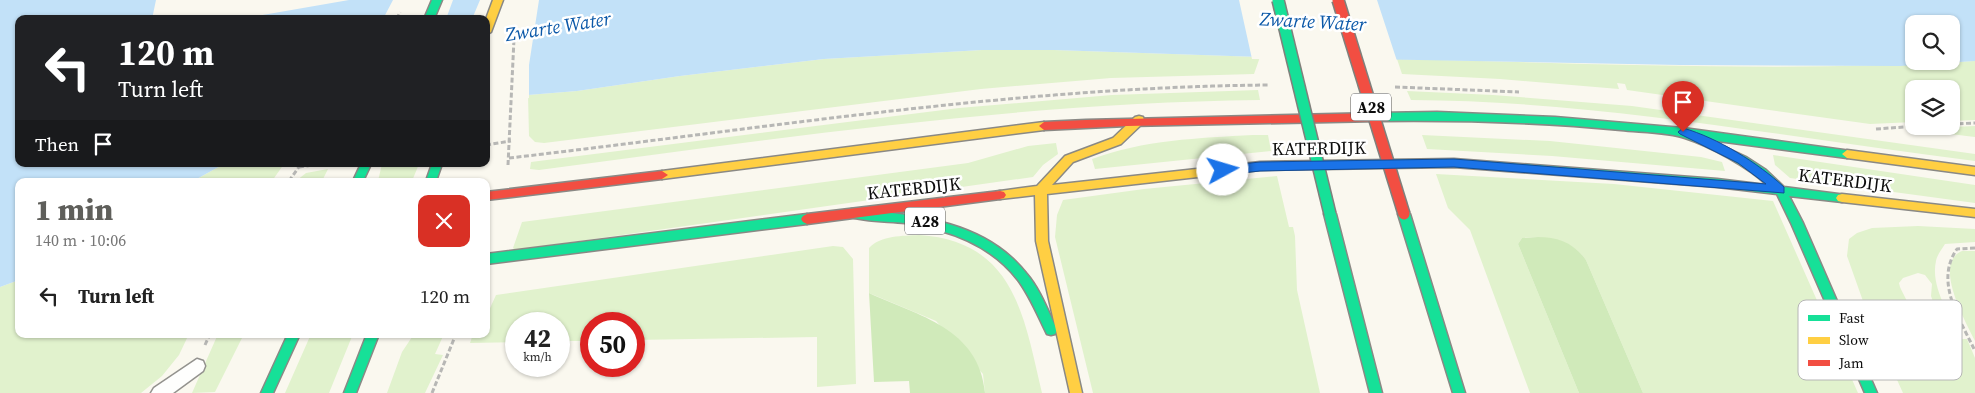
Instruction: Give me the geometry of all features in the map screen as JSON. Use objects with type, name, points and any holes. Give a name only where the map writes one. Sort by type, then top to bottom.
[{"type":"main road","points":[[431,15],[437,0]]},
{"type":"main road","points":[[490,21],[498,0]]},
{"type":"main road","points":[[1278,0],[1376,393]]},
{"type":"main road","name":"A28","points":[[1338,0],[1459,393]]},
{"type":"main road","name":"KATERDIJK","points":[[490,196],[879,148],[1022,127],[1139,120],[1260,121],[1419,116],[1683,132],[1975,171]]},
{"type":"main road","points":[[1041,190],[1070,159],[1117,141],[1139,120]]},
{"type":"main road","points":[[1683,132],[1742,160],[1762,173],[1780,190],[1798,223],[1831,300]]},
{"type":"main road","name":"KATERDIJK","points":[[490,258],[1041,190],[1260,166],[1454,163],[1717,183],[1975,213]]},
{"type":"main road","name":"A28","points":[[1041,190],[1042,241],[1076,393]]},
{"type":"main road","name":"A28","points":[[852,213],[923,221],[963,233],[992,248],[1017,269],[1035,298],[1069,367]]},
{"type":"main road","points":[[266,393],[292,338]]},
{"type":"main road","points":[[350,393],[371,338]]},
{"type":"main road","points":[[1865,380],[1871,393]]},
{"type":"lane","points":[[160,393],[197,366]]},
{"type":"path","points":[[509,158],[512,107],[511,62],[515,37]]},
{"type":"path","points":[[1960,124],[1975,123]]},
{"type":"path","points":[[1870,130],[1905,127]]},
{"type":"path","points":[[490,144],[510,141]]},
{"type":"path","points":[[291,178],[299,167]]},
{"type":"path","points":[[1952,300],[1946,278],[1946,265],[1950,256],[1957,249],[1975,248]]},
{"type":"path","points":[[1962,322],[1975,351]]},
{"type":"path","points":[[432,393],[454,338]]},
{"type":"green space","points":[[982,50],[1054,50],[1260,57],[1254,74],[1111,78],[981,89],[544,143],[535,142],[529,136],[528,95],[577,91],[680,76],[824,59]]},
{"type":"green space","points":[[1397,59],[1758,67],[1905,65],[1905,70],[1960,70],[1960,62],[1975,61],[1975,120],[1960,121],[1960,80],[1905,80],[1905,122],[1870,124],[1627,90],[1625,84],[1617,83],[1619,89],[1500,79],[1402,74]]},
{"type":"green space","points":[[1258,90],[1260,100],[1078,108],[988,115],[898,124],[539,170],[530,169],[531,162],[959,108],[1112,95]]},
{"type":"green space","points":[[1407,91],[1493,95],[1632,106],[1975,154],[1975,161],[1623,114],[1482,102],[1411,100]]},
{"type":"green space","points":[[1975,126],[1975,137],[1958,135],[1960,135],[1960,127]]},
{"type":"green space","points":[[1268,135],[1271,151],[1095,169],[1092,159],[1131,148],[1171,141]]},
{"type":"green space","points":[[1422,135],[1550,141],[1701,157],[1722,162],[1725,171],[1552,156],[1427,149]]},
{"type":"green space","points":[[1056,143],[1058,154],[1043,165],[1033,177],[515,250],[513,248],[522,222],[968,163],[1028,146]]},
{"type":"green space","points":[[1773,155],[1975,185],[1975,203],[1790,178],[1775,165]]},
{"type":"green space","points":[[219,167],[282,167],[274,178],[198,178]]},
{"type":"green space","points":[[381,167],[418,167],[413,178],[379,178]]},
{"type":"green space","points":[[328,169],[324,178],[300,178],[306,173]]},
{"type":"green space","points":[[1436,174],[1614,184],[1773,201],[1817,300],[1798,300],[1798,380],[1852,380],[1858,393],[1643,393],[1586,260],[1566,243],[1549,238],[1532,237],[1522,238],[1518,244],[1579,393],[1530,393],[1470,230],[1448,208]]},
{"type":"green space","points":[[1277,176],[1289,227],[1293,227],[1295,236],[1297,290],[1320,393],[1093,393],[1055,237],[1057,215],[1063,200],[1144,189]]},
{"type":"green space","points":[[1918,226],[1975,229],[1975,242],[1945,244],[1938,254],[1935,271],[1941,300],[1932,300],[1932,284],[1925,275],[1918,273],[1903,278],[1899,283],[1906,300],[1863,300],[1847,256],[1849,239],[1857,233],[1872,228]]},
{"type":"green space","points":[[919,235],[951,240],[976,252],[995,268],[1010,288],[1020,311],[1029,337],[1042,393],[985,393],[983,374],[936,321],[869,293],[869,248],[886,238]]},
{"type":"green space","points":[[1522,238],[1552,238],[1565,242],[1576,249],[1586,260],[1643,393],[1579,393],[1518,244]]},
{"type":"green space","points":[[833,246],[843,247],[853,259],[856,384],[817,387],[817,337],[645,340],[645,312],[580,312],[580,341],[570,341],[570,312],[505,312],[505,342],[470,343],[472,338],[490,338],[490,308],[496,295]]},
{"type":"green space","points":[[1962,251],[1975,251],[1975,341],[1962,313],[1962,300],[1956,300],[1954,293],[1950,267],[1954,258]]},
{"type":"green space","points":[[15,281],[15,338],[187,338],[179,355],[162,376],[141,393],[0,393],[0,287]]},
{"type":"green space","points":[[869,293],[944,327],[959,339],[971,353],[980,371],[985,393],[910,393],[909,381],[874,382]]},
{"type":"green space","points":[[216,338],[242,338],[215,392],[192,393]]},
{"type":"green space","points":[[309,338],[351,338],[329,393],[285,393]]},
{"type":"green space","points":[[411,338],[442,338],[435,354],[443,355],[425,393],[387,393],[402,352]]},
{"type":"green space","points":[[1962,339],[1967,339],[1975,358],[1975,393],[1903,393],[1897,380],[1962,380]]},
{"type":"water","points":[[0,0],[156,0],[153,15],[15,15],[15,167],[219,167],[198,178],[15,178],[15,281],[0,287]]},
{"type":"water","name":"Zwarte Water","points":[[349,0],[1975,0],[1975,61],[1960,62],[1960,15],[1905,15],[1905,66],[1900,66],[1680,65],[1260,57],[1054,50],[982,50],[824,59],[680,76],[577,91],[528,95],[490,26],[490,15],[263,15]]},
{"type":"pier","points":[[393,0],[453,0],[447,15],[385,15]]},
{"type":"pier","points":[[480,0],[539,0],[529,65],[529,98],[490,105],[490,15],[474,15]]},
{"type":"pier","points":[[1239,0],[1377,0],[1397,61],[1252,59]]},
{"type":"traffic: fast","points":[[431,15],[437,0]]},
{"type":"traffic: fast","points":[[1278,0],[1330,214]]},
{"type":"traffic: fast","points":[[1378,117],[1437,116],[1555,121],[1672,132],[1847,154]]},
{"type":"traffic: fast","points":[[1683,132],[1742,160],[1762,173],[1780,190],[1797,223],[1831,300]]},
{"type":"traffic: fast","points":[[1320,165],[1454,163],[1717,183],[1842,198]]},
{"type":"traffic: fast","points":[[359,178],[365,167]]},
{"type":"traffic: fast","points":[[432,178],[436,167]]},
{"type":"traffic: fast","points":[[852,213],[898,218],[945,227],[966,234],[987,245],[1006,258],[1022,276],[1034,295],[1051,330]]},
{"type":"traffic: fast","points":[[1330,214],[1376,393]]},
{"type":"traffic: fast","points":[[1404,214],[1459,393]]},
{"type":"traffic: fast","points":[[490,259],[807,219]]},
{"type":"traffic: fast","points":[[267,393],[292,338]]},
{"type":"traffic: fast","points":[[350,393],[371,338]]},
{"type":"traffic: fast","points":[[1865,380],[1871,393]]},
{"type":"traffic: slow","points":[[490,21],[498,0]]},
{"type":"traffic: slow","points":[[1076,393],[1042,241],[1041,190],[1069,159],[1117,141],[1139,120]]},
{"type":"traffic: slow","points":[[662,175],[1044,126]]},
{"type":"traffic: slow","points":[[1847,154],[1975,171]]},
{"type":"traffic: slow","points":[[1000,195],[1260,166],[1320,165]]},
{"type":"traffic: slow","points":[[1842,198],[1975,213]]},
{"type":"traffic: jam","points":[[1338,0],[1404,214]]},
{"type":"traffic: jam","points":[[1044,126],[1127,122],[1378,117]]},
{"type":"traffic: jam","points":[[490,196],[662,175]]},
{"type":"traffic: jam","points":[[807,219],[1000,195]]},
{"type":"route","points":[[1223,170],[1260,166],[1454,163],[1717,183],[1780,190],[1762,173],[1742,160],[1683,132]]}]
